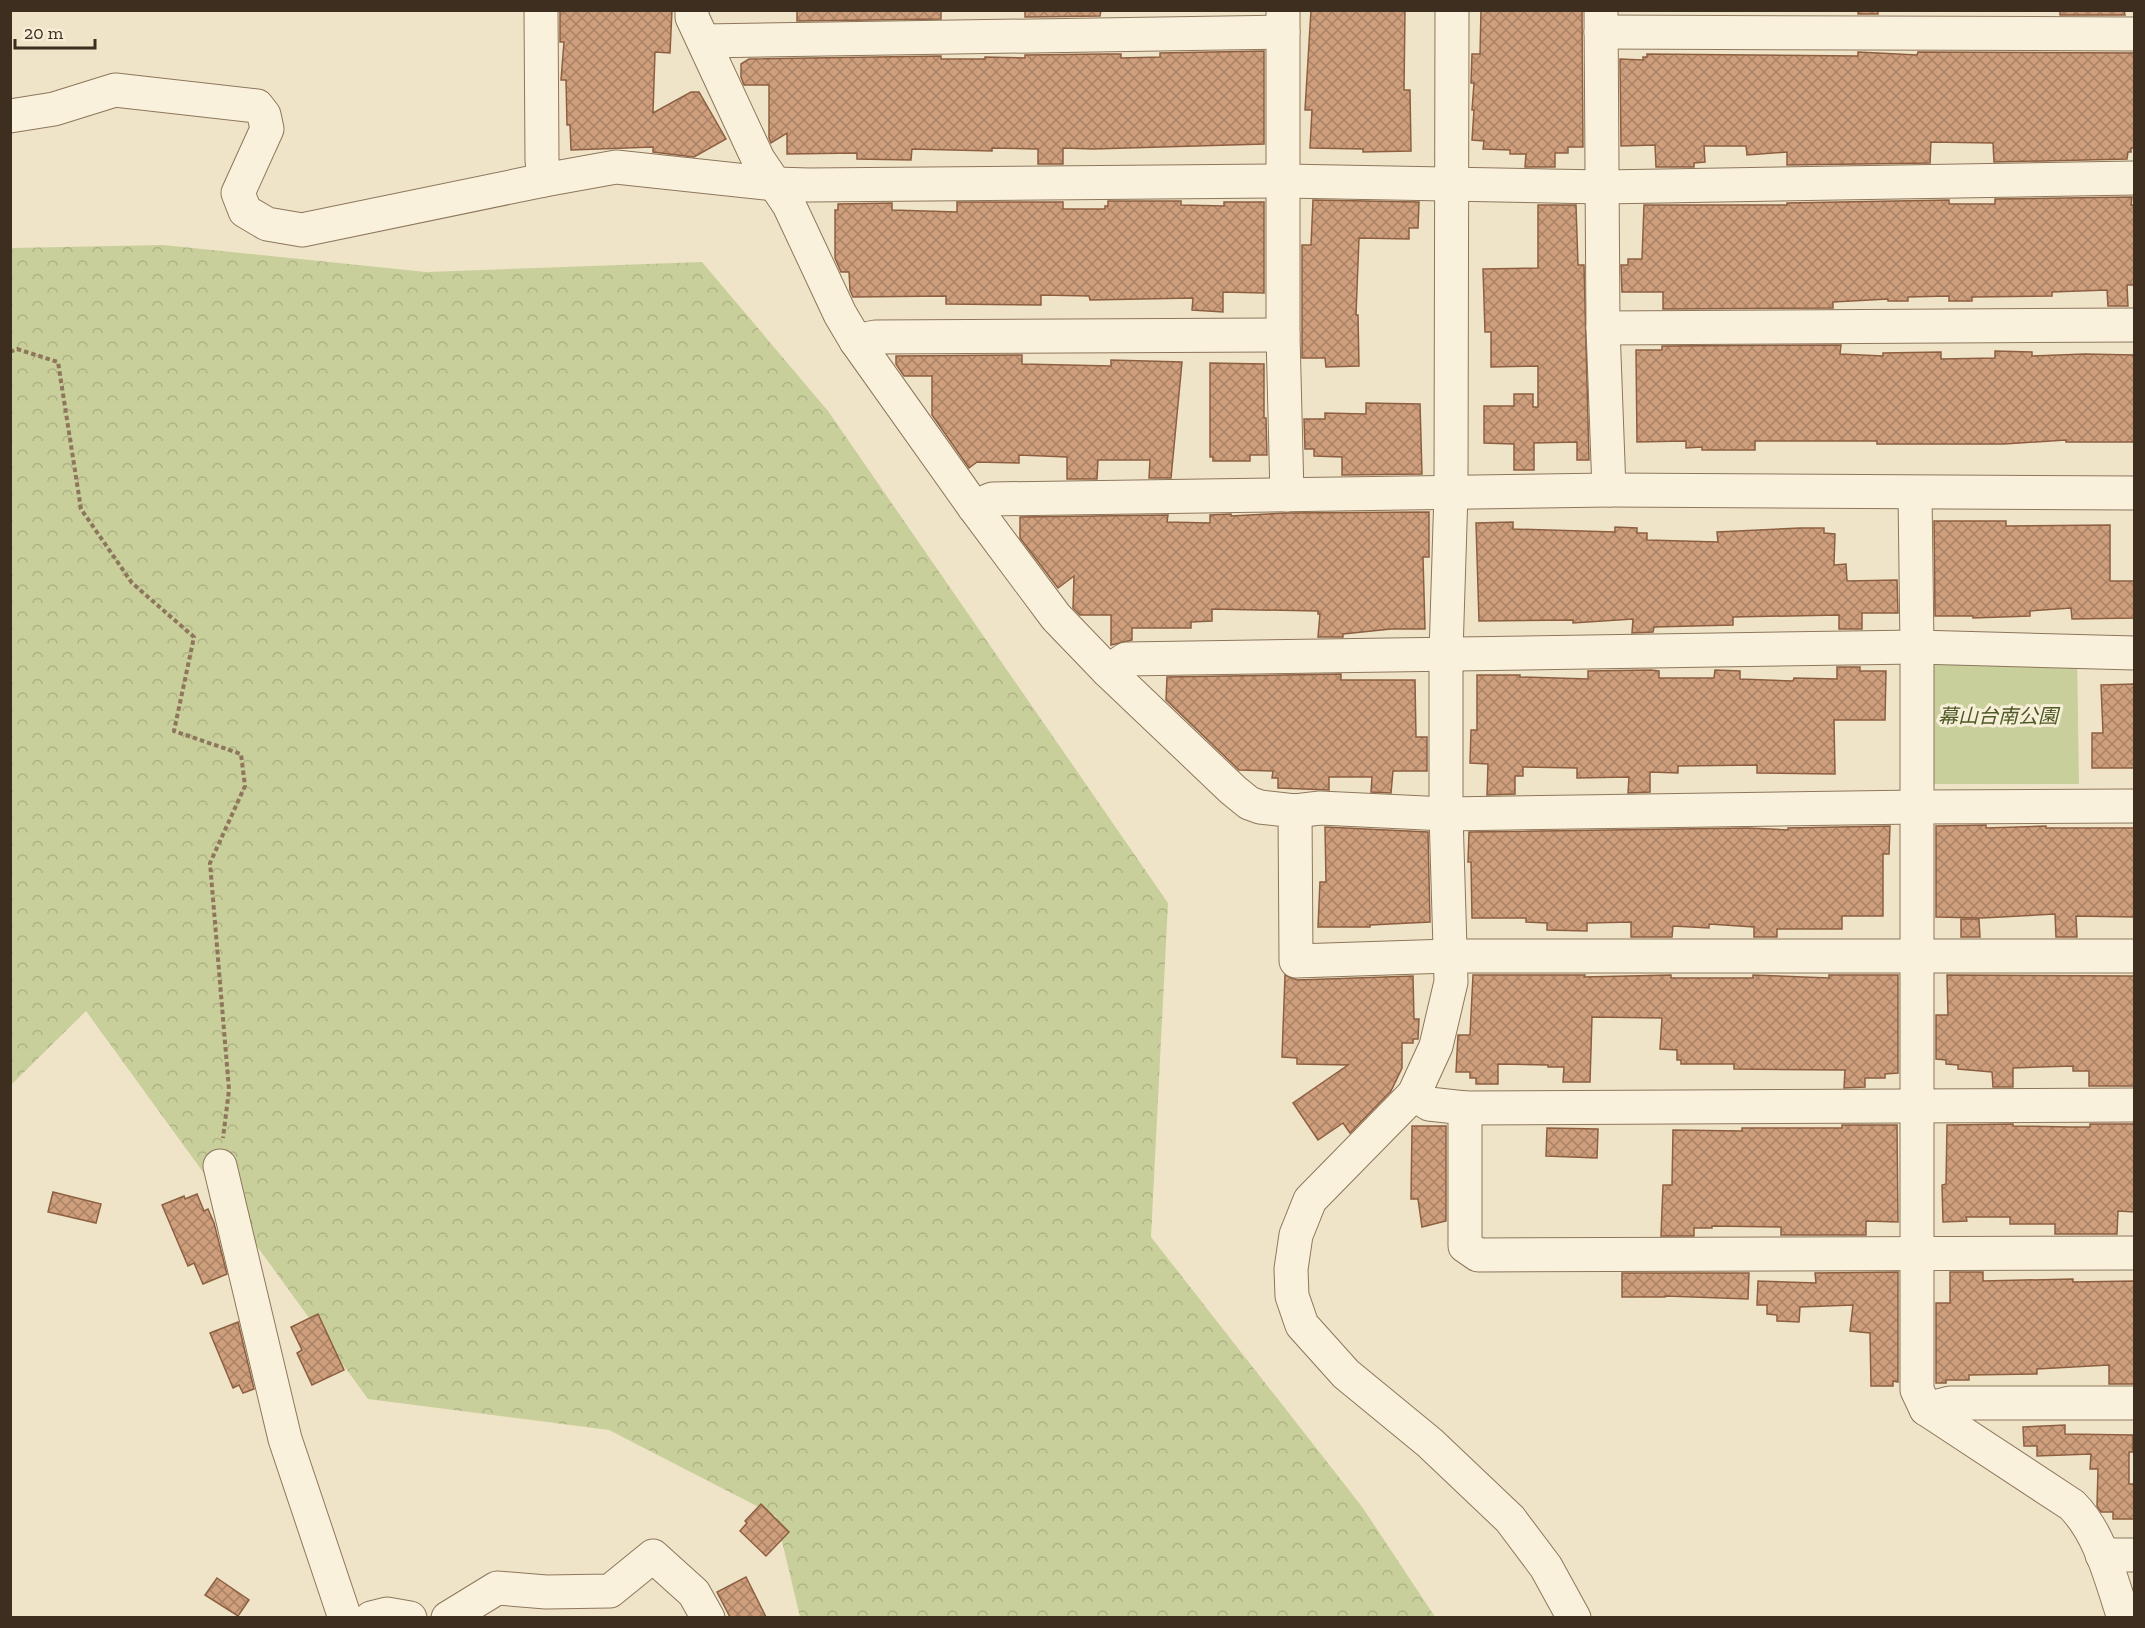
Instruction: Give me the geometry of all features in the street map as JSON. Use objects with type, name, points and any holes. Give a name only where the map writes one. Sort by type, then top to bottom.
[{"type":"street","points":[[541,10],[544,180]]},
{"type":"street","points":[[692,10],[692,17],[758,159],[789,205],[840,314],[856,341],[974,507],[1056,617],[1108,671],[1249,803],[1260,807],[1295,811],[1320,808],[1446,814],[2134,806]]},
{"type":"street","points":[[1452,10],[1451,492],[1446,653],[1446,814],[1451,982],[1436,1046],[1414,1094],[1310,1200],[1296,1235],[1291,1269],[1292,1296],[1302,1324],[1346,1374],[1430,1443],[1510,1519],[1546,1567],[1574,1617]]},
{"type":"street","points":[[704,41],[1283,21],[1283,335],[1287,495]]},
{"type":"street","points":[[1609,490],[1603,328],[1601,21],[1985,22],[2134,34]]},
{"type":"street","points":[[10,116],[54,109],[115,90],[257,106],[264,115],[267,129],[237,193],[245,211],[267,224],[302,230],[616,167],[775,184],[1284,182],[1603,187],[2134,178]]},
{"type":"street","points":[[1603,328],[2134,325]]},
{"type":"street","points":[[856,341],[875,337],[1283,335]]},
{"type":"street","points":[[974,507],[992,499],[1609,490],[2134,493]]},
{"type":"street","points":[[1915,493],[1917,1390],[1926,1409],[2072,1505],[2084,1517],[2102,1555],[2124,1617]]},
{"type":"street","points":[[1108,671],[1126,659],[1446,653],[1917,647],[2134,652]]},
{"type":"street","points":[[1295,811],[1296,961],[1449,956],[2134,956]]},
{"type":"street","points":[[1414,1094],[1429,1104],[1465,1108],[2134,1105]]},
{"type":"street","points":[[1465,1108],[1465,1246],[1478,1256],[2134,1253]]},
{"type":"street","points":[[220,1166],[285,1439],[345,1617]]},
{"type":"street","points":[[1926,1409],[1950,1403],[2134,1403]]},
{"type":"street","points":[[2102,1555],[2134,1556]]},
{"type":"street","points":[[448,1617],[497,1587],[546,1592],[610,1592],[653,1556],[694,1593],[708,1617]]},
{"type":"street","points":[[371,1617],[387,1614],[410,1617]]},
{"type":"path","points":[[10,352],[17,349],[58,362],[81,509],[132,583],[194,637],[174,731],[242,754],[245,786],[210,863],[229,1090],[220,1166]]},
{"type":"green space","points":[[163,245],[426,272],[702,262],[828,411],[1168,903],[1151,1237],[1363,1508],[1435,1617],[800,1617],[776,1516],[609,1430],[368,1399],[86,1011],[11,1085],[11,248]]},
{"type":"green space","name":"幕山台南公園","points":[[1917,648],[2077,649],[2079,784],[1920,784]]},
{"type":"building","points":[[560,10],[672,10],[670,53],[655,52],[653,113],[691,92],[699,92],[726,139],[694,157],[653,152],[653,147],[571,150],[570,125],[567,125],[566,80],[561,80],[564,42],[560,42]]},
{"type":"building","points":[[797,10],[941,10],[941,19],[797,21]]},
{"type":"building","points":[[1025,10],[1101,10],[1100,16],[1025,17]]},
{"type":"building","points":[[1311,10],[1405,10],[1404,90],[1410,90],[1411,151],[1363,152],[1363,149],[1310,148],[1312,110],[1305,110]]},
{"type":"building","points":[[1481,10],[1582,10],[1583,147],[1568,147],[1568,153],[1555,153],[1555,167],[1525,167],[1526,154],[1510,154],[1510,150],[1483,149],[1484,141],[1472,140],[1474,83],[1471,83],[1472,54],[1480,54]]},
{"type":"building","points":[[1858,10],[1878,10],[1878,14],[1858,14]]},
{"type":"building","points":[[2060,10],[2124,10],[2125,15],[2060,15]]},
{"type":"building","points":[[1264,51],[1264,144],[1063,148],[1063,164],[1038,164],[1038,149],[992,148],[992,151],[912,149],[911,160],[857,159],[857,153],[787,154],[787,133],[771,143],[769,138],[769,85],[744,85],[741,77],[741,64],[749,59],[941,56],[941,59],[985,59],[985,57],[1025,58],[1025,55],[1105,54],[1121,54],[1121,58],[1160,57],[1160,53]]},
{"type":"building","points":[[1858,52],[1917,55],[1918,52],[2134,53],[2134,148],[2128,152],[2127,159],[1994,162],[1993,143],[1931,142],[1930,163],[1787,165],[1787,152],[1747,155],[1746,146],[1704,146],[1705,162],[1694,163],[1694,167],[1656,167],[1655,145],[1621,146],[1620,59],[1643,60],[1647,54],[1858,56]]},
{"type":"building","points":[[2132,197],[2131,205],[2134,205],[2134,285],[2127,285],[2128,306],[2108,306],[2107,290],[2052,292],[2052,296],[1972,297],[1972,301],[1949,301],[1949,296],[1908,297],[1908,301],[1888,301],[1888,299],[1833,302],[1833,308],[1663,309],[1663,292],[1622,292],[1621,265],[1628,265],[1628,259],[1642,259],[1644,205],[1787,205],[1787,203],[1949,200],[1949,204],[1995,204],[1995,199]]},
{"type":"building","points":[[1313,200],[1419,202],[1418,228],[1409,228],[1409,239],[1359,238],[1356,315],[1358,315],[1359,366],[1326,367],[1325,358],[1302,358],[1302,245],[1311,245]]},
{"type":"building","points":[[1108,201],[1181,201],[1181,205],[1224,206],[1224,202],[1264,202],[1264,293],[1223,292],[1223,312],[1192,310],[1193,298],[1090,300],[1089,296],[1041,295],[1041,305],[946,304],[946,296],[853,297],[850,290],[849,272],[841,272],[835,258],[835,210],[838,210],[838,204],[892,203],[892,210],[957,212],[957,202],[1063,202],[1063,209],[1105,209]]},
{"type":"building","points":[[1538,205],[1576,205],[1578,265],[1584,265],[1589,460],[1577,460],[1577,442],[1534,443],[1534,470],[1514,470],[1514,444],[1484,443],[1484,406],[1514,406],[1514,394],[1533,394],[1533,407],[1538,407],[1538,366],[1491,367],[1491,332],[1485,332],[1483,269],[1538,268]]},
{"type":"building","points":[[1841,345],[1840,354],[1883,356],[1883,353],[1941,352],[1941,359],[1995,358],[1995,351],[2032,352],[2032,356],[2134,355],[2134,442],[2066,442],[2066,440],[2004,444],[1877,444],[1877,441],[1755,441],[1755,450],[1702,450],[1702,447],[1686,448],[1686,441],[1637,442],[1636,350],[1662,350],[1662,346]]},
{"type":"building","points":[[1022,355],[1022,364],[1111,366],[1111,360],[1182,362],[1171,478],[1149,478],[1150,460],[1098,460],[1097,479],[1067,479],[1067,457],[1019,455],[1019,463],[977,462],[969,468],[932,415],[932,376],[904,376],[896,364],[896,356]]},
{"type":"building","points":[[1210,363],[1264,364],[1267,455],[1250,455],[1250,461],[1213,461],[1213,457],[1210,457]]},
{"type":"building","points":[[1366,403],[1420,404],[1422,474],[1342,475],[1342,457],[1314,456],[1314,449],[1305,449],[1304,419],[1325,419],[1325,413],[1366,414]]},
{"type":"building","points":[[1429,512],[1429,557],[1423,557],[1425,629],[1391,629],[1343,634],[1343,637],[1318,637],[1320,614],[1318,611],[1212,609],[1212,621],[1191,622],[1191,628],[1132,628],[1132,640],[1111,645],[1111,615],[1080,615],[1073,608],[1074,576],[1058,588],[1020,538],[1020,517],[1168,515],[1167,522],[1210,523],[1210,515]]},
{"type":"building","points":[[1934,521],[2006,521],[2006,526],[2110,525],[2110,581],[2134,581],[2134,618],[2072,619],[2071,608],[2030,611],[2030,616],[1973,618],[1973,616],[1935,616]]},
{"type":"building","points":[[1513,522],[1513,529],[1615,532],[1615,527],[1637,528],[1637,533],[1647,533],[1647,540],[1718,542],[1717,532],[1824,528],[1824,533],[1835,534],[1834,565],[1846,564],[1847,581],[1897,580],[1898,613],[1862,613],[1862,629],[1839,629],[1839,615],[1733,617],[1733,625],[1654,627],[1653,632],[1632,633],[1633,619],[1573,623],[1573,620],[1479,621],[1476,523]]},
{"type":"building","points":[[1837,667],[1860,667],[1860,671],[1886,671],[1885,720],[1834,720],[1835,774],[1757,773],[1757,765],[1678,766],[1678,773],[1650,772],[1650,792],[1628,793],[1629,777],[1577,778],[1577,768],[1523,767],[1523,776],[1515,776],[1515,794],[1487,795],[1488,764],[1470,763],[1471,730],[1477,730],[1477,675],[1588,679],[1588,671],[1651,670],[1659,671],[1659,678],[1714,678],[1715,670],[1740,671],[1740,679],[1793,681],[1794,678],[1837,679]]},
{"type":"building","points":[[1341,674],[1341,680],[1415,680],[1416,737],[1427,737],[1427,771],[1393,771],[1391,793],[1371,792],[1372,777],[1329,777],[1329,790],[1278,788],[1278,778],[1272,778],[1273,771],[1239,770],[1166,700],[1167,677]]},
{"type":"building","points":[[2134,684],[2134,768],[2092,768],[2092,733],[2103,733],[2101,685]]},
{"type":"building","points":[[1986,825],[1986,828],[2046,826],[2046,828],[2134,828],[2134,917],[2076,916],[2077,937],[2056,937],[2055,914],[1982,918],[1936,917],[1936,826]]},
{"type":"building","points":[[1890,826],[1889,854],[1883,854],[1883,916],[1842,916],[1842,929],[1777,929],[1777,937],[1754,937],[1754,927],[1709,924],[1709,928],[1673,926],[1672,937],[1631,937],[1631,922],[1587,923],[1587,931],[1547,930],[1547,923],[1526,922],[1526,918],[1472,918],[1471,862],[1468,862],[1469,832],[1748,828],[1788,830],[1788,828]]},
{"type":"building","points":[[1325,827],[1428,832],[1430,922],[1370,925],[1370,927],[1318,927],[1320,882],[1326,882]]},
{"type":"building","points":[[1961,919],[1979,919],[1980,937],[1961,937]]},
{"type":"building","points":[[1285,975],[1297,980],[1413,976],[1414,1019],[1419,1019],[1418,1039],[1413,1039],[1413,1043],[1402,1043],[1402,1068],[1391,1091],[1350,1133],[1343,1123],[1318,1140],[1293,1103],[1348,1065],[1297,1064],[1297,1058],[1282,1057]]},
{"type":"building","points":[[1473,975],[1585,975],[1584,977],[1671,975],[1671,978],[1753,978],[1753,975],[1829,978],[1829,975],[1898,975],[1898,1073],[1885,1074],[1885,1078],[1865,1078],[1865,1087],[1844,1088],[1845,1070],[1734,1069],[1734,1064],[1681,1064],[1681,1060],[1677,1060],[1677,1050],[1660,1049],[1662,1018],[1592,1017],[1590,1082],[1563,1082],[1564,1067],[1498,1064],[1498,1084],[1476,1084],[1476,1078],[1470,1078],[1470,1072],[1456,1072],[1458,1035],[1470,1035]]},
{"type":"building","points":[[1947,975],[2134,976],[2134,1086],[2089,1086],[2089,1071],[2073,1071],[2073,1066],[2013,1068],[2013,1087],[1993,1087],[1992,1072],[1958,1069],[1958,1065],[1946,1064],[1946,1060],[1936,1059],[1936,1015],[1948,1015]]},
{"type":"building","points":[[2013,1124],[2013,1126],[2090,1127],[2090,1124],[2134,1124],[2134,1212],[2118,1211],[2117,1234],[2055,1234],[2055,1224],[2010,1224],[2010,1217],[1966,1217],[1967,1221],[1943,1222],[1942,1185],[1946,1184],[1947,1125]]},
{"type":"building","points":[[1842,1125],[1897,1125],[1898,1222],[1866,1221],[1866,1235],[1781,1235],[1781,1227],[1712,1226],[1712,1228],[1694,1228],[1694,1236],[1661,1236],[1663,1185],[1672,1185],[1673,1130],[1742,1131],[1742,1128],[1842,1128]]},
{"type":"building","points":[[1412,1126],[1446,1126],[1446,1221],[1422,1227],[1418,1199],[1411,1199]]},
{"type":"building","points":[[1547,1128],[1598,1129],[1597,1158],[1546,1156]]},
{"type":"building","points":[[53,1192],[101,1204],[96,1223],[48,1212]]},
{"type":"building","points":[[197,1194],[204,1211],[208,1209],[214,1223],[227,1274],[203,1284],[194,1263],[188,1266],[162,1205],[184,1196],[185,1199]]},
{"type":"building","points":[[1898,1272],[1898,1382],[1893,1381],[1893,1386],[1871,1386],[1870,1333],[1850,1331],[1853,1305],[1800,1307],[1799,1322],[1777,1321],[1777,1315],[1767,1314],[1767,1305],[1757,1305],[1758,1281],[1816,1283],[1815,1273]]},
{"type":"building","points":[[1950,1272],[1983,1272],[1983,1281],[2073,1279],[2073,1282],[2134,1281],[2134,1384],[2109,1384],[2109,1365],[2037,1369],[2037,1374],[1969,1375],[1969,1380],[1946,1380],[1946,1383],[1936,1383],[1936,1303],[1950,1303]]},
{"type":"building","points":[[1622,1273],[1749,1273],[1748,1299],[1622,1297]]},
{"type":"building","points":[[318,1314],[344,1370],[312,1385],[297,1353],[302,1350],[291,1327]]},
{"type":"building","points":[[238,1322],[254,1389],[243,1393],[239,1385],[233,1388],[210,1333]]},
{"type":"building","points":[[2065,1425],[2065,1434],[2133,1435],[2133,1452],[2129,1452],[2129,1484],[2134,1484],[2134,1519],[2113,1519],[2113,1512],[2101,1512],[2097,1506],[2098,1469],[2090,1469],[2091,1454],[2037,1456],[2037,1446],[2024,1446],[2023,1427]]},
{"type":"building","points":[[761,1504],[789,1532],[766,1556],[740,1531],[747,1523],[745,1521]]},
{"type":"building","points":[[746,1577],[766,1617],[730,1617],[717,1592]]},
{"type":"building","points":[[217,1578],[249,1600],[238,1616],[205,1595]]}]
